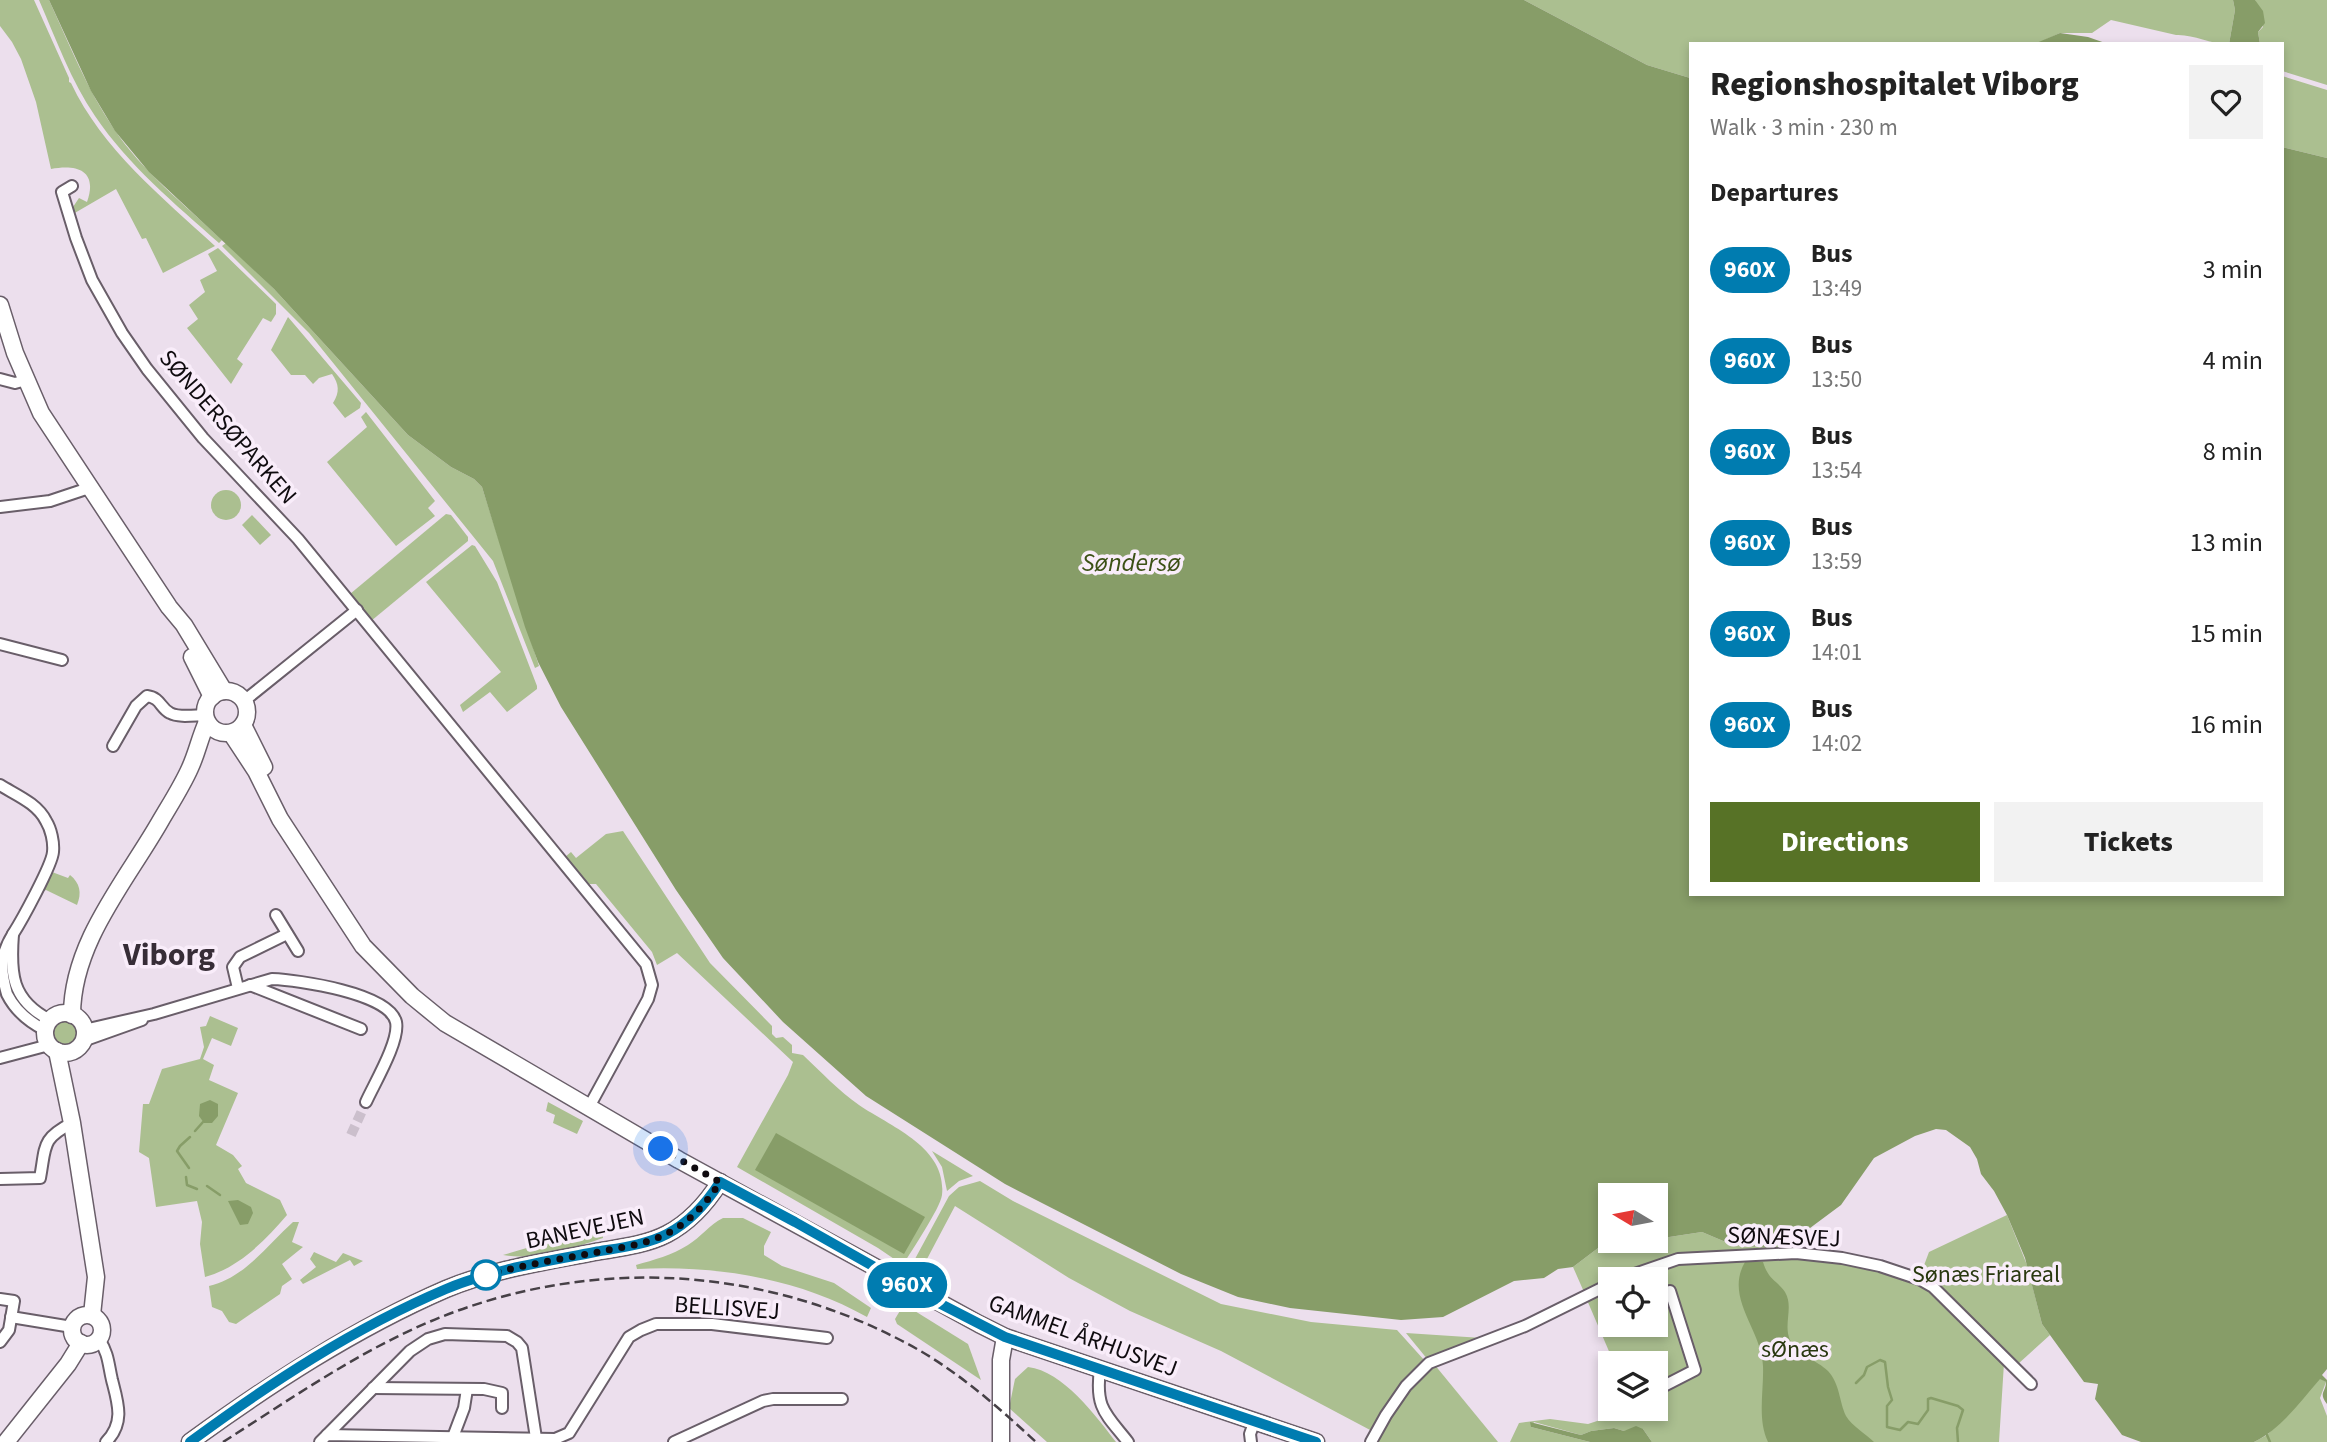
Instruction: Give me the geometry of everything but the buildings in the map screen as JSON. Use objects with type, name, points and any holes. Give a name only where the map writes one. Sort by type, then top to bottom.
[{"type":"main road","points":[[0,305],[26,380],[41,413],[169,607],[184,625],[218,694]]},
{"type":"main road","points":[[92,1315],[96,1277],[72,1124],[64,1033],[67,978],[191,766],[221,726],[247,713],[244,701],[233,692],[218,694],[207,702],[221,726]]},
{"type":"main road","name":"GAMMEL ÅRHUSVEJ","points":[[221,726],[256,771],[280,819],[363,946],[412,996],[445,1023],[720,1182],[1005,1337],[1316,1442]]},
{"type":"main road","name":"BANEVEJEN","points":[[190,1442],[334,1346],[443,1290],[527,1264],[620,1248],[666,1234],[709,1200],[720,1182]]},
{"type":"main road","points":[[92,1315],[100,1323],[102,1334],[91,1344],[81,1343],[75,1339],[72,1327],[79,1317],[92,1315]]},
{"type":"main road","points":[[1001,1442],[1001,1360],[1005,1337]]},
{"type":"main road","points":[[6,1442],[68,1364],[81,1343]]},
{"type":"street","name":"SØNDERSØPARKEN","points":[[72,186],[62,192],[92,280],[146,369],[202,438],[258,495],[356,610],[646,964],[652,985],[648,999],[589,1107]]},
{"type":"street","points":[[0,379],[15,383],[26,380]]},
{"type":"street","points":[[0,507],[50,501],[89,488]]},
{"type":"street","points":[[244,701],[356,610]]},
{"type":"street","points":[[0,644],[62,660]]},
{"type":"street","points":[[113,746],[136,706],[148,696],[160,702],[165,710],[173,715],[221,726]]},
{"type":"street","points":[[0,785],[40,811],[51,832],[54,850],[52,858],[13,934],[11,967],[17,988],[29,1007],[64,1033]]},
{"type":"street","points":[[276,915],[298,951]]},
{"type":"street","points":[[238,988],[233,967],[240,957],[287,934]]},
{"type":"street","points":[[0,1058],[64,1033],[129,1026],[154,1014],[238,988],[279,980],[329,987],[372,1001],[389,1011],[396,1021],[395,1038],[366,1102]]},
{"type":"street","points":[[279,980],[281,989],[292,1001]]},
{"type":"street","points":[[250,985],[361,1029]]},
{"type":"street","points":[[0,1179],[40,1178],[50,1136],[72,1124]]},
{"type":"street","name":"SØNÆSVEJ","points":[[1652,1267],[1695,1257],[1796,1253],[1880,1266],[1919,1279],[1933,1287],[2031,1384]]},
{"type":"street","points":[[1371,1442],[1406,1386],[1429,1363],[1525,1326],[1598,1290]]},
{"type":"street","points":[[1668,1384],[1695,1370],[1670,1291]]},
{"type":"street","points":[[0,1299],[14,1301],[9,1329],[0,1342]]},
{"type":"street","points":[[11,1317],[72,1327]]},
{"type":"street","name":"BELLISVEJ","points":[[555,1441],[569,1433],[629,1337],[640,1330],[656,1324],[712,1324],[827,1338]]},
{"type":"street","points":[[323,1438],[410,1351],[428,1339],[445,1334],[507,1336],[517,1342],[522,1348],[536,1438]]},
{"type":"street","points":[[99,1339],[109,1355],[111,1377],[120,1410],[112,1436],[106,1442]]},
{"type":"street","points":[[1100,1369],[1098,1396],[1101,1408],[1128,1442]]},
{"type":"street","points":[[373,1388],[467,1389],[502,1393],[502,1408]]},
{"type":"street","points":[[453,1437],[464,1408],[467,1389]]},
{"type":"street","points":[[674,1442],[763,1401],[842,1399]]},
{"type":"street","points":[[1251,1442],[1250,1434],[1255,1420]]},
{"type":"street","points":[[323,1438],[536,1438],[555,1441]]},
{"type":"green space","points":[[0,0],[34,0],[69,82],[99,129],[135,171],[215,246],[163,273],[146,238],[142,239],[116,189],[73,214],[73,207],[79,198],[87,202],[90,191],[88,177],[77,169],[51,169],[36,102],[21,59],[0,26]]},
{"type":"green space","points":[[39,0],[49,0],[87,82],[104,114],[125,144],[165,187],[222,240],[219,243],[153,183],[108,134],[64,60]]},
{"type":"green space","points":[[1524,0],[2233,0],[2235,10],[2229,42],[2176,35],[2111,20],[2092,33],[2060,33],[2040,42],[1689,42],[1689,78],[1647,65]]},
{"type":"green space","points":[[2255,0],[2327,0],[2327,85],[2284,72],[2284,42],[2260,42],[2258,32],[2263,27]]},
{"type":"green space","points":[[2284,77],[2327,90],[2327,158],[2284,147]]},
{"type":"green space","points":[[226,243],[274,289],[408,435],[482,487],[539,666],[535,668],[493,561],[309,333],[222,246]]},
{"type":"green space","points":[[218,248],[276,304],[276,314],[271,322],[263,318],[237,359],[243,364],[231,384],[187,328],[198,319],[189,305],[205,292],[200,280],[217,271],[208,254]]},
{"type":"green space","points":[[288,317],[361,403],[360,408],[345,418],[333,403],[338,388],[332,374],[319,378],[313,384],[305,375],[291,375],[271,350]]},
{"type":"green space","points":[[366,412],[435,501],[428,508],[435,516],[396,546],[327,462],[367,427],[361,417]]},
{"type":"green space","points":[[226,490],[232,491],[240,499],[240,511],[232,519],[226,520],[220,519],[212,511],[211,505],[212,499],[220,491]]},
{"type":"green space","points":[[446,514],[451,515],[468,537],[468,541],[371,621],[350,594]]},
{"type":"green space","points":[[252,515],[271,535],[260,545],[242,525]]},
{"type":"green space","points":[[472,545],[497,582],[537,686],[537,689],[507,712],[490,692],[463,712],[460,705],[501,672],[426,582]]},
{"type":"green space","points":[[623,831],[710,963],[772,1026],[772,1034],[776,1038],[783,1037],[792,1045],[792,1053],[803,1055],[852,1100],[914,1140],[936,1164],[941,1178],[942,1195],[931,1220],[903,1265],[737,1167],[793,1062],[677,953],[657,965],[652,952],[596,884],[587,884],[565,857],[571,852],[576,858],[606,834]]},
{"type":"green space","points":[[52,872],[68,878],[70,875],[76,881],[80,892],[77,905],[46,890],[42,892]]},
{"type":"green space","points":[[210,1016],[238,1028],[231,1046],[212,1038],[203,1059],[214,1065],[209,1080],[238,1093],[216,1145],[233,1155],[242,1166],[238,1169],[246,1183],[280,1200],[287,1215],[240,1260],[205,1277],[200,1244],[202,1222],[197,1201],[156,1207],[149,1158],[139,1152],[143,1104],[149,1104],[162,1069],[200,1059],[204,1047],[200,1027],[206,1026]]},
{"type":"green space","points":[[65,1020],[74,1024],[78,1033],[74,1042],[65,1046],[56,1042],[52,1033],[56,1024]]},
{"type":"green space","points":[[548,1102],[583,1121],[577,1134],[553,1123],[555,1115],[546,1111]]},
{"type":"green space","points":[[932,1151],[973,1176],[959,1181],[947,1191],[942,1167]]},
{"type":"green space","points":[[980,1181],[1013,1201],[1221,1304],[1311,1322],[1397,1330],[1425,1361],[1372,1431],[1221,1351],[1130,1311],[1069,1278],[955,1206],[918,1276],[909,1270],[949,1196],[959,1187]]},
{"type":"green space","name":"Sønæs Friareal","points":[[2007,1215],[2027,1265],[2042,1324],[2050,1335],[2018,1364],[1920,1276],[1929,1252]]},
{"type":"green space","points":[[723,1218],[743,1218],[771,1232],[764,1246],[764,1255],[782,1266],[834,1283],[871,1308],[867,1317],[813,1292],[755,1277],[696,1269],[637,1269],[636,1265],[688,1245]]},
{"type":"green space","points":[[293,1222],[299,1222],[292,1242],[303,1247],[282,1264],[292,1279],[282,1286],[280,1294],[236,1324],[229,1322],[222,1311],[212,1307],[209,1286],[234,1276],[245,1268]]},
{"type":"green space","points":[[1806,1231],[1800,1250],[1649,1264],[1642,1267],[1598,1267],[1598,1286],[1584,1292],[1573,1267],[1598,1248],[1598,1253],[1668,1253],[1668,1237],[1702,1232],[1735,1246],[1766,1247],[1785,1242]]},
{"type":"green space","points":[[577,1233],[603,1238],[541,1255],[503,1255],[530,1247],[530,1242]]},
{"type":"green space","points":[[314,1252],[336,1262],[343,1253],[363,1261],[354,1266],[350,1260],[303,1284],[300,1280],[316,1267],[310,1259]]},
{"type":"green space","name":"sØnæs","points":[[1791,1257],[1858,1264],[1927,1287],[2004,1363],[1999,1442],[1652,1442],[1643,1429],[1624,1431],[1614,1428],[1581,1435],[1534,1422],[1531,1427],[1590,1442],[1510,1442],[1519,1423],[1550,1419],[1588,1424],[1598,1421],[1668,1421],[1668,1351],[1609,1351],[1603,1337],[1668,1337],[1668,1267],[1664,1267],[1681,1261]]},
{"type":"green space","name":"sØnæs","points":[[1598,1294],[1598,1326],[1587,1300]]},
{"type":"green space","points":[[910,1308],[968,1344],[981,1380],[897,1324],[895,1319],[901,1309]]},
{"type":"green space","points":[[1406,1333],[1482,1338],[1428,1360]]},
{"type":"green space","points":[[1434,1364],[1498,1442],[1376,1442],[1412,1384]]},
{"type":"green space","points":[[1028,1367],[1054,1377],[1078,1396],[1116,1442],[1047,1442],[1009,1408],[1015,1379]]},
{"type":"green space","points":[[2320,1378],[2326,1382],[2320,1398],[2327,1416],[2327,1442],[2254,1442],[2267,1435]]},
{"type":"water","name":"Søndersø","points":[[49,0],[1524,0],[1647,65],[1689,78],[1689,896],[2284,896],[2284,147],[2327,158],[2327,1369],[2322,1375],[2327,1380],[2327,1404],[2323,1395],[2326,1382],[2320,1379],[2282,1422],[2254,1442],[2141,1442],[2122,1435],[2095,1399],[2098,1384],[2084,1382],[2042,1324],[2025,1258],[2007,1215],[1981,1174],[1970,1147],[1946,1130],[1936,1129],[1915,1136],[1874,1158],[1841,1205],[1806,1231],[1785,1242],[1766,1247],[1735,1246],[1702,1232],[1668,1237],[1668,1183],[1598,1183],[1598,1248],[1573,1267],[1558,1269],[1544,1278],[1514,1281],[1443,1317],[1401,1320],[1290,1308],[1238,1297],[1181,1274],[1005,1184],[866,1096],[783,1022],[723,958],[676,890],[561,707],[538,662],[525,627],[482,487],[408,435],[274,289],[149,172],[115,131],[91,91]]},
{"type":"water","points":[[2233,0],[2255,0],[2263,11],[2265,23],[2258,32],[2260,42],[2229,42],[2235,10]]},
{"type":"water","points":[[2060,33],[2102,42],[2039,42]]},
{"type":"water","points":[[210,1100],[218,1104],[218,1116],[212,1123],[204,1123],[199,1116],[200,1104]]},
{"type":"water","points":[[776,1133],[925,1217],[904,1254],[755,1170]]},
{"type":"water","points":[[238,1200],[251,1207],[253,1213],[248,1224],[240,1225],[228,1201]]},
{"type":"water","points":[[1745,1262],[1763,1262],[1770,1276],[1785,1292],[1789,1304],[1790,1340],[1797,1350],[1828,1371],[1835,1381],[1846,1416],[1874,1442],[1768,1442],[1762,1414],[1761,1353],[1741,1301],[1739,1288]]},
{"type":"water","points":[[1530,1422],[1581,1435],[1614,1428],[1624,1431],[1636,1426],[1643,1429],[1652,1442],[1590,1442],[1531,1427]]},
{"type":"waterway","points":[[195,1131],[203,1122]]},
{"type":"waterway","points":[[189,1168],[177,1151],[190,1137]]},
{"type":"waterway","points":[[186,1177],[187,1185],[197,1189]]},
{"type":"waterway","points":[[207,1186],[220,1195]]},
{"type":"waterway","points":[[1856,1383],[1867,1367],[1880,1360],[1885,1362],[1892,1400],[1887,1406],[1887,1427],[1900,1430],[1908,1422],[1918,1424],[1928,1410],[1928,1399],[1931,1398],[1963,1410],[1957,1428],[1958,1442]]},
{"type":"waterway","points":[[2267,1435],[2270,1442]]},
{"type":"tunnel","points":[[351,1135],[366,1102]]},
{"type":"railway","points":[[223,1442],[350,1362],[429,1322],[488,1301],[548,1286],[609,1279],[670,1278],[731,1284],[791,1297],[849,1317],[906,1343],[941,1364],[990,1401],[1036,1442]]},
{"type":"bus line","name":"960X","points":[[190,1442],[334,1346],[443,1290],[527,1264],[620,1248],[666,1234],[687,1221],[709,1200],[720,1182],[1005,1337],[1316,1442]]},
{"type":"district","name":"Viborg","points":[[169,955]]},
{"type":"route","points":[[486,1275],[480,1277],[527,1264],[620,1248],[666,1234],[687,1221],[709,1200],[720,1182],[661,1149]]}]
